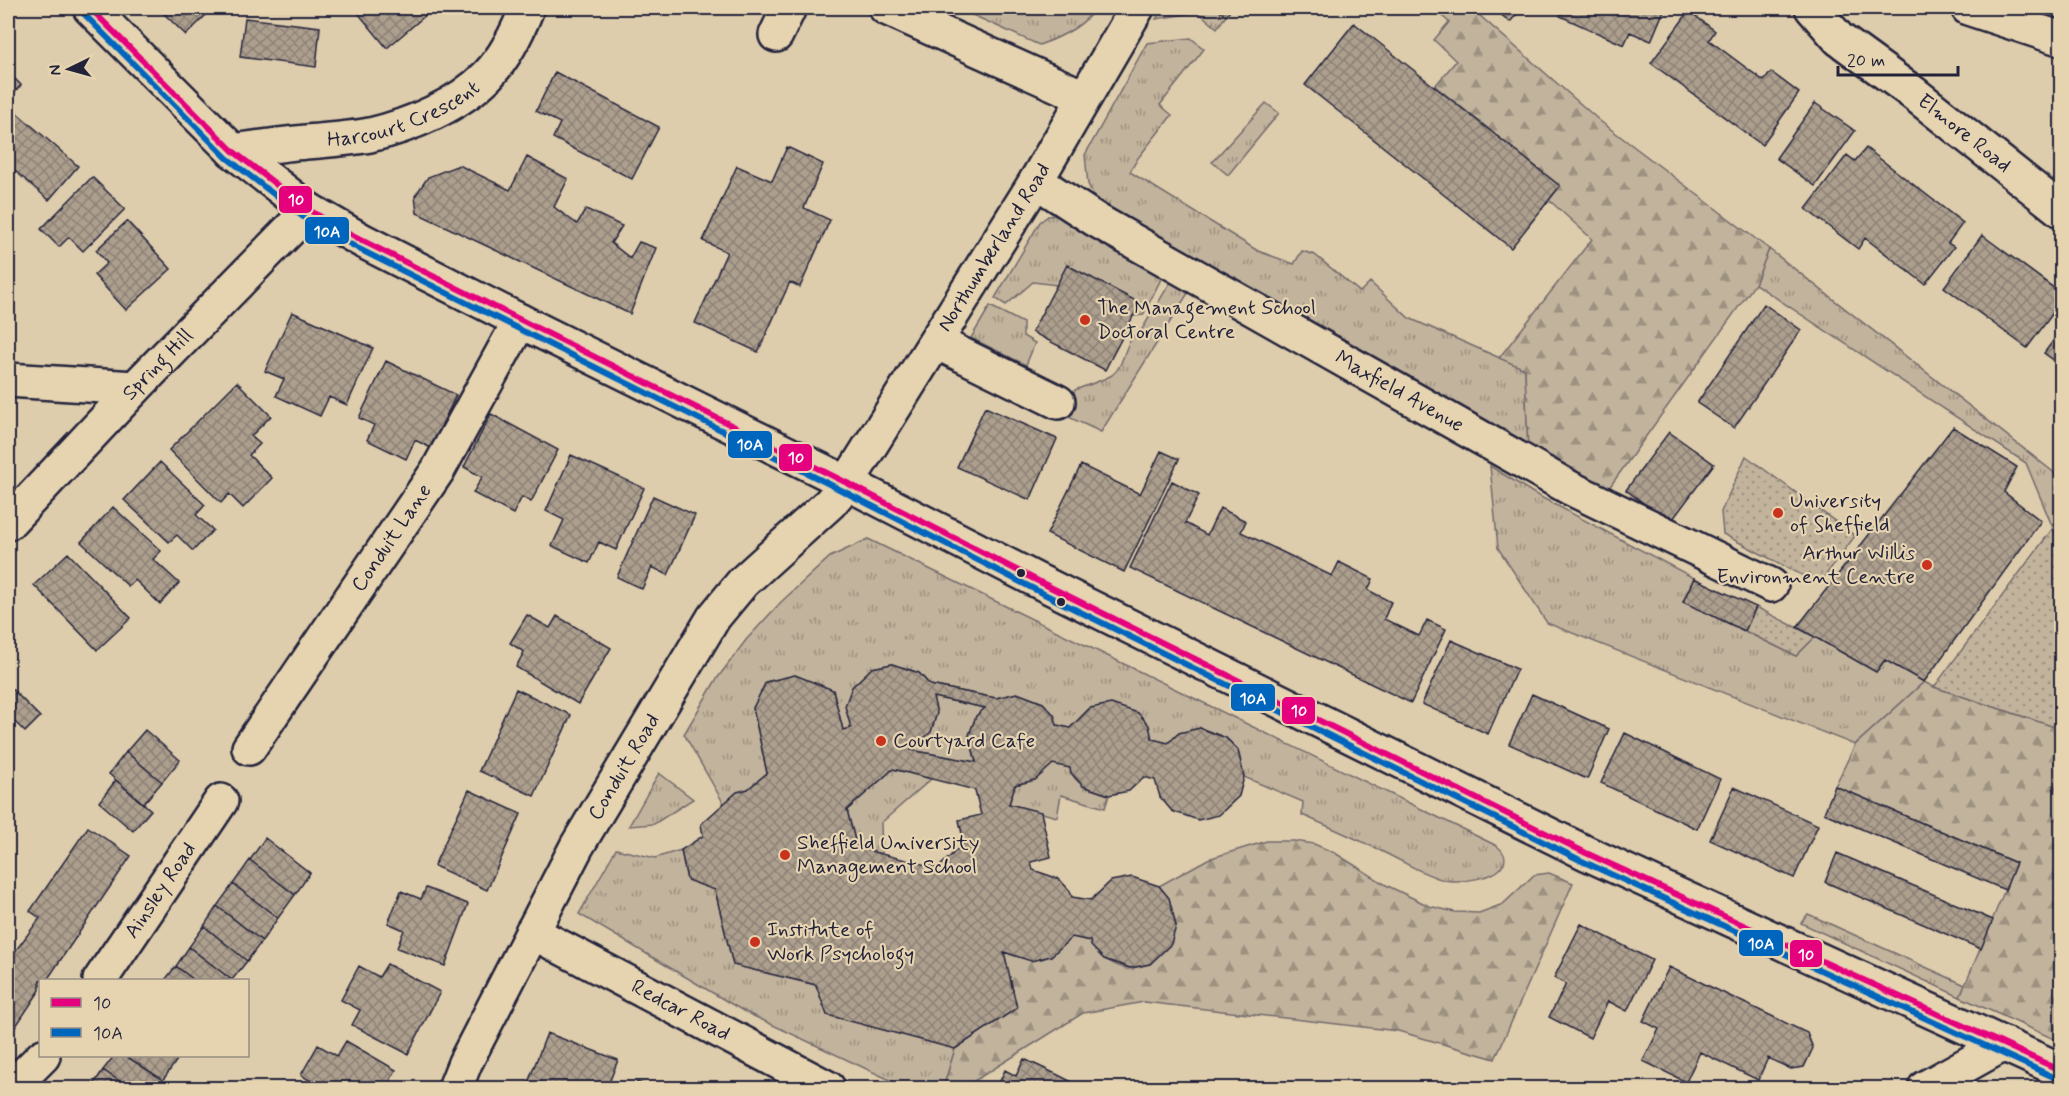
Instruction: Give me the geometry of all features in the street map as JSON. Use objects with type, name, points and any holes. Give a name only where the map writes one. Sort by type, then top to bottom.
[{"type":"street","points":[[90,8],[233,151],[309,210],[363,241],[1026,575],[1586,853],[2061,1071]]},
{"type":"street","name":"Harcourt Crescent","points":[[233,151],[370,135],[429,115],[468,91],[487,75],[502,57],[516,34],[527,8]]},
{"type":"street","points":[[886,8],[1084,98]]},
{"type":"street","name":"Northumberland Road","points":[[847,483],[1036,181],[1137,8]]},
{"type":"street","name":"Elmore Road","points":[[1812,8],[1839,39],[1912,92],[2061,212]]},
{"type":"street","points":[[1968,8],[2061,39]]},
{"type":"street","name":"Maxfield Avenue","points":[[1036,181],[1106,225],[1570,488],[1771,585]]},
{"type":"street","name":"Spring Hill","points":[[8,523],[135,388],[309,210]]},
{"type":"street","name":"Conduit Lane","points":[[249,748],[438,470],[520,321]]},
{"type":"street","points":[[936,342],[1058,402]]},
{"type":"street","points":[[8,380],[135,388]]},
{"type":"street","name":"Conduit Road","points":[[455,1089],[465,1063],[577,846],[714,617],[743,582],[830,503],[847,483]]},
{"type":"street","name":"Ainsley Road","points":[[101,979],[221,801]]},
{"type":"street","name":"Redcar Road","points":[[532,932],[828,1089]]},
{"type":"street","points":[[1925,1089],[2004,1044]]},
{"type":"street","points":[[11,1089],[42,1057]]},
{"type":"green space","points":[[957,8],[1095,8],[1078,26],[1039,45]]},
{"type":"green space","points":[[1163,8],[1216,8],[1226,16],[1217,28],[1198,12],[1156,19]]},
{"type":"green space","points":[[1432,8],[1471,8],[1600,121],[1769,249],[1755,284],[1609,488],[1551,464],[1528,450],[1525,369],[1499,358],[1592,239],[1549,200],[1560,186],[1435,86],[1456,61],[1434,40],[1449,22]]},
{"type":"green space","points":[[1191,38],[1204,49],[1160,105],[1172,115],[1138,158],[1130,172],[1258,251],[1294,264],[1302,251],[1315,255],[1360,292],[1370,282],[1409,318],[1525,369],[1528,450],[1105,208],[1094,197],[1088,184],[1085,155],[1147,43]]},
{"type":"green space","points":[[1266,103],[1279,113],[1228,175],[1212,162]]},
{"type":"green space","points":[[1059,215],[1163,275],[1143,315],[1133,316],[1057,285],[1033,282],[1006,305],[995,298],[1040,222],[1048,216]]},
{"type":"green space","points":[[1769,249],[2061,478],[2061,510],[2053,528],[2026,463],[1755,284]]},
{"type":"green space","points":[[1173,278],[1190,290],[1101,432],[1064,415],[1075,390],[1109,377],[1117,370],[1127,346],[1141,331]]},
{"type":"green space","points":[[990,306],[1023,323],[1023,336],[1035,343],[1026,365],[971,338]]},
{"type":"green space","points":[[1746,456],[1855,536],[1819,584],[1723,534],[1721,512]]},
{"type":"green space","points":[[1490,466],[1535,494],[1694,578],[1683,602],[1796,656],[1815,637],[1876,672],[1885,660],[1924,682],[1855,745],[1547,623],[1498,548]]},
{"type":"green space","points":[[2053,528],[2062,549],[2061,770],[2055,727],[1934,687]]},
{"type":"green space","points":[[868,539],[1497,846],[1504,854],[1503,865],[1493,874],[1485,877],[1458,881],[1444,880],[1422,872],[1302,815],[1303,802],[1244,777],[1238,750],[1226,738],[1200,728],[1179,733],[1168,743],[1152,739],[1090,708],[1070,728],[1057,725],[1054,715],[1043,703],[1017,693],[996,698],[930,685],[919,673],[892,664],[872,668],[851,728],[843,730],[833,690],[795,675],[766,682],[753,708],[767,773],[748,789],[724,804],[684,734],[716,680],[746,640],[781,602],[830,557]]},
{"type":"green space","points":[[1756,607],[1815,637],[1796,656],[1745,631]]},
{"type":"green space","points":[[1924,682],[2055,727],[2062,770],[2061,1042],[1960,997],[2016,863],[1835,786],[1855,745]]},
{"type":"green space","points":[[933,697],[985,708],[975,721],[971,733],[976,762],[911,750],[931,731]]},
{"type":"green space","points":[[1053,764],[1070,768],[1080,783],[1109,795],[1105,808],[1061,795],[1057,817],[1009,804],[1015,785]]},
{"type":"green space","points":[[893,769],[931,779],[881,823],[882,854],[857,848],[847,810]]},
{"type":"green space","points":[[659,773],[693,799],[654,824],[629,826]]},
{"type":"green space","points":[[1267,841],[1314,844],[1335,853],[1386,885],[1429,906],[1455,912],[1479,913],[1503,904],[1534,875],[1549,873],[1573,883],[1495,1059],[1398,1031],[1144,1002],[1083,1013],[963,1088],[943,1088],[955,1049],[1017,1008],[1004,952],[1026,959],[1041,959],[1047,957],[1072,937],[1090,941],[1101,956],[1119,966],[1135,968],[1150,964],[1176,926],[1169,898],[1159,886],[1208,859]]},
{"type":"green space","points":[[616,849],[655,858],[681,850],[687,880],[715,890],[733,965],[816,985],[827,1015],[955,1049],[943,1088],[907,1088],[745,1012],[579,914]]},
{"type":"green space","points":[[1808,914],[1965,985],[1960,997],[1801,923]]},
{"type":"building","points":[[158,8],[213,8],[186,35]]},
{"type":"building","points":[[365,8],[434,8],[387,48],[358,13]]},
{"type":"building","points":[[1216,8],[1232,8],[1226,16]]},
{"type":"building","points":[[1493,8],[1522,8],[1510,22]]},
{"type":"building","points":[[1564,8],[1665,8],[1651,41],[1630,32],[1624,45],[1560,16]]},
{"type":"building","points":[[1689,11],[1715,31],[1709,40],[1764,81],[1771,72],[1799,93],[1762,145],[1651,63]]},
{"type":"building","points":[[245,18],[320,27],[316,67],[240,57]]},
{"type":"building","points":[[1354,23],[1560,186],[1511,248],[1305,85]]},
{"type":"building","points":[[8,72],[21,85],[8,100]]},
{"type":"building","points":[[555,72],[659,127],[632,179],[553,138],[560,123],[536,111]]},
{"type":"building","points":[[1815,103],[1855,131],[1815,186],[1776,158]]},
{"type":"building","points":[[17,113],[78,166],[49,200],[8,165],[8,125]]},
{"type":"building","points":[[787,147],[823,164],[804,208],[830,220],[800,287],[790,282],[758,352],[695,323],[727,252],[703,241],[737,166],[772,181]]},
{"type":"building","points":[[1866,148],[1963,223],[1948,243],[1954,247],[1925,284],[1865,238],[1858,249],[1806,209],[1847,155],[1855,161]]},
{"type":"building","points":[[527,157],[568,179],[554,207],[577,224],[586,209],[622,226],[611,243],[630,258],[639,242],[656,248],[630,314],[417,213],[415,196],[428,177],[459,165],[510,190]]},
{"type":"building","points":[[92,177],[125,209],[83,251],[69,237],[59,247],[41,229]]},
{"type":"building","points":[[127,221],[171,269],[126,310],[94,275],[107,263],[96,250]]},
{"type":"building","points":[[1982,235],[2062,294],[2062,301],[2027,348],[1944,287]]},
{"type":"building","name":"The Management School Doctoral Centre","points":[[1067,265],[1140,303],[1105,370],[1032,332]]},
{"type":"building","points":[[1764,304],[1801,330],[1734,428],[1697,403]]},
{"type":"building","points":[[292,312],[373,348],[347,405],[329,397],[320,416],[276,396],[284,379],[265,371]]},
{"type":"building","points":[[2062,329],[2062,366],[2044,353]]},
{"type":"building","points":[[386,361],[456,395],[431,448],[415,440],[406,459],[367,440],[374,425],[359,418]]},
{"type":"building","points":[[237,382],[271,416],[251,436],[260,444],[249,455],[272,478],[243,508],[229,494],[221,503],[169,450]]},
{"type":"building","points":[[985,407],[1057,439],[1030,500],[957,467]]},
{"type":"building","points":[[491,414],[558,450],[531,502],[522,497],[513,514],[473,493],[482,477],[464,467]]},
{"type":"building","name":"Arthur Willis Environment Centre","points":[[1953,427],[2017,467],[2004,492],[2041,521],[1924,682],[1885,660],[1876,672],[1797,627]]},
{"type":"building","points":[[1669,432],[1714,464],[1670,523],[1626,490]]},
{"type":"building","points":[[1161,451],[1179,459],[1124,572],[1047,534],[1081,465],[1140,494]]},
{"type":"building","points":[[571,455],[644,488],[616,550],[599,542],[589,563],[552,546],[564,520],[546,511]]},
{"type":"building","points":[[160,462],[205,505],[196,515],[213,530],[193,551],[177,535],[169,542],[124,500]]},
{"type":"building","points":[[1172,481],[1199,495],[1185,523],[1207,535],[1220,508],[1246,521],[1241,532],[1332,576],[1339,562],[1373,579],[1368,590],[1391,602],[1384,619],[1419,636],[1427,620],[1446,629],[1411,703],[1130,568]]},
{"type":"building","points":[[653,496],[695,515],[668,575],[652,567],[642,589],[617,577]]},
{"type":"building","points":[[113,507],[161,551],[153,559],[179,583],[160,604],[135,580],[128,586],[81,542]]},
{"type":"building","points":[[68,553],[131,618],[97,650],[34,585]]},
{"type":"building","points":[[1694,578],[1756,607],[1745,631],[1683,602]]},
{"type":"building","points":[[527,615],[550,628],[557,616],[611,648],[578,704],[516,667],[524,652],[510,643]]},
{"type":"building","points":[[1451,640],[1517,669],[1488,734],[1422,704]]},
{"type":"building","name":"Sheffield University Management School","points":[[892,664],[919,673],[930,685],[996,698],[1017,693],[1043,703],[1054,715],[1057,725],[1070,728],[1090,708],[1111,704],[1138,713],[1149,725],[1152,739],[1168,743],[1179,733],[1200,728],[1226,738],[1238,750],[1244,777],[1239,796],[1219,815],[1198,820],[1172,811],[1160,797],[1155,780],[1144,777],[1129,791],[1109,795],[1083,786],[1071,773],[1070,768],[1053,764],[1035,780],[1015,785],[1009,804],[1041,812],[1051,857],[1031,862],[1033,870],[1059,879],[1070,891],[1072,897],[1091,900],[1111,881],[1132,877],[1159,886],[1169,898],[1176,926],[1171,944],[1150,964],[1130,968],[1104,959],[1091,946],[1090,941],[1072,937],[1051,956],[1031,961],[1004,952],[1017,1008],[955,1049],[827,1015],[816,985],[733,965],[715,890],[687,880],[681,850],[703,836],[701,824],[737,792],[748,789],[767,773],[753,708],[766,682],[795,675],[833,690],[843,730],[851,728],[845,706],[852,687],[872,668]],"holes":[[[933,697],[985,708],[976,716],[969,735],[976,762],[911,750],[931,732],[937,713]],[[893,769],[975,790],[981,815],[959,820],[964,843],[938,868],[857,848],[847,810]]]},
{"type":"building","points":[[8,685],[40,717],[25,732],[8,715]]},
{"type":"building","points":[[516,689],[571,715],[534,796],[479,771]]},
{"type":"building","points":[[1532,694],[1609,729],[1587,779],[1509,744]]},
{"type":"building","points":[[145,730],[180,760],[162,782],[126,752]]},
{"type":"building","points":[[1625,733],[1720,779],[1697,829],[1601,783]]},
{"type":"building","points":[[126,752],[162,782],[143,804],[109,774]]},
{"type":"building","points":[[116,780],[151,810],[133,831],[99,802]]},
{"type":"building","points":[[1835,786],[2016,863],[2005,890],[1824,813]]},
{"type":"building","points":[[1734,787],[1818,825],[1794,878],[1710,840]]},
{"type":"building","points":[[469,790],[521,814],[487,890],[434,866]]},
{"type":"building","points":[[88,827],[131,856],[48,979],[39,979],[39,992],[8,1038],[8,961],[40,918],[30,911]]},
{"type":"building","points":[[265,838],[310,873],[295,895],[250,860]]},
{"type":"building","points":[[1837,853],[1993,920],[1981,949],[1825,882]]},
{"type":"building","points":[[250,860],[295,895],[278,918],[233,884]]},
{"type":"building","points":[[233,884],[278,918],[262,941],[217,906]]},
{"type":"building","points":[[426,888],[468,904],[445,966],[397,948],[404,930],[388,923],[401,891],[421,899]]},
{"type":"building","points":[[217,906],[262,941],[247,961],[204,926]]},
{"type":"building","points":[[1581,924],[1652,960],[1627,1011],[1608,1001],[1590,1038],[1549,1017],[1566,984],[1554,978]]},
{"type":"building","points":[[204,926],[247,961],[231,979],[189,947]]},
{"type":"building","points":[[189,947],[231,979],[193,979],[176,966]]},
{"type":"building","points":[[387,964],[440,992],[408,1054],[352,1025],[360,1010],[341,1000],[359,966],[379,977]]},
{"type":"building","points":[[176,966],[193,979],[166,979]]},
{"type":"building","points":[[1669,967],[1807,1033],[1813,1048],[1804,1067],[1791,1069],[1768,1058],[1758,1080],[1700,1052],[1686,1082],[1643,1061],[1659,1029],[1643,1021]]},
{"type":"building","points":[[547,1033],[618,1060],[607,1088],[526,1088]]},
{"type":"building","points":[[346,1041],[396,1070],[386,1088],[318,1088],[319,1086],[301,1075],[318,1045],[337,1056]]},
{"type":"building","points":[[113,1057],[128,1057],[163,1080],[157,1088],[130,1088],[103,1070]]},
{"type":"building","points":[[128,1057],[172,1057],[177,1060],[163,1080]]},
{"type":"building","points":[[1024,1059],[1084,1088],[997,1088],[1005,1070],[1016,1076]]},
{"type":"building","points":[[103,1070],[130,1088],[91,1088]]},
{"type":"building","points":[[637,1082],[652,1088],[634,1088]]},
{"type":"transit line","name":"10","points":[[90,8],[233,151],[309,210],[363,241],[1036,580],[1586,853],[2062,1071]]},
{"type":"transit line","name":"10A","points":[[84,14],[227,158],[303,217],[359,249],[1032,588],[1582,861],[2058,1079]]},
{"type":"place","name":"The Management School Doctoral Centre","points":[[1085,320]]},
{"type":"place","name":"University of Sheffield","points":[[1778,513]]},
{"type":"place","name":"Arthur Willis Environment Centre","points":[[1927,565]]},
{"type":"place","name":"Courtyard Cafe","points":[[881,741]]},
{"type":"place","name":"Sheffield University Management School","points":[[785,855]]},
{"type":"place","name":"Institute of Work Psychology","points":[[755,942]]}]
